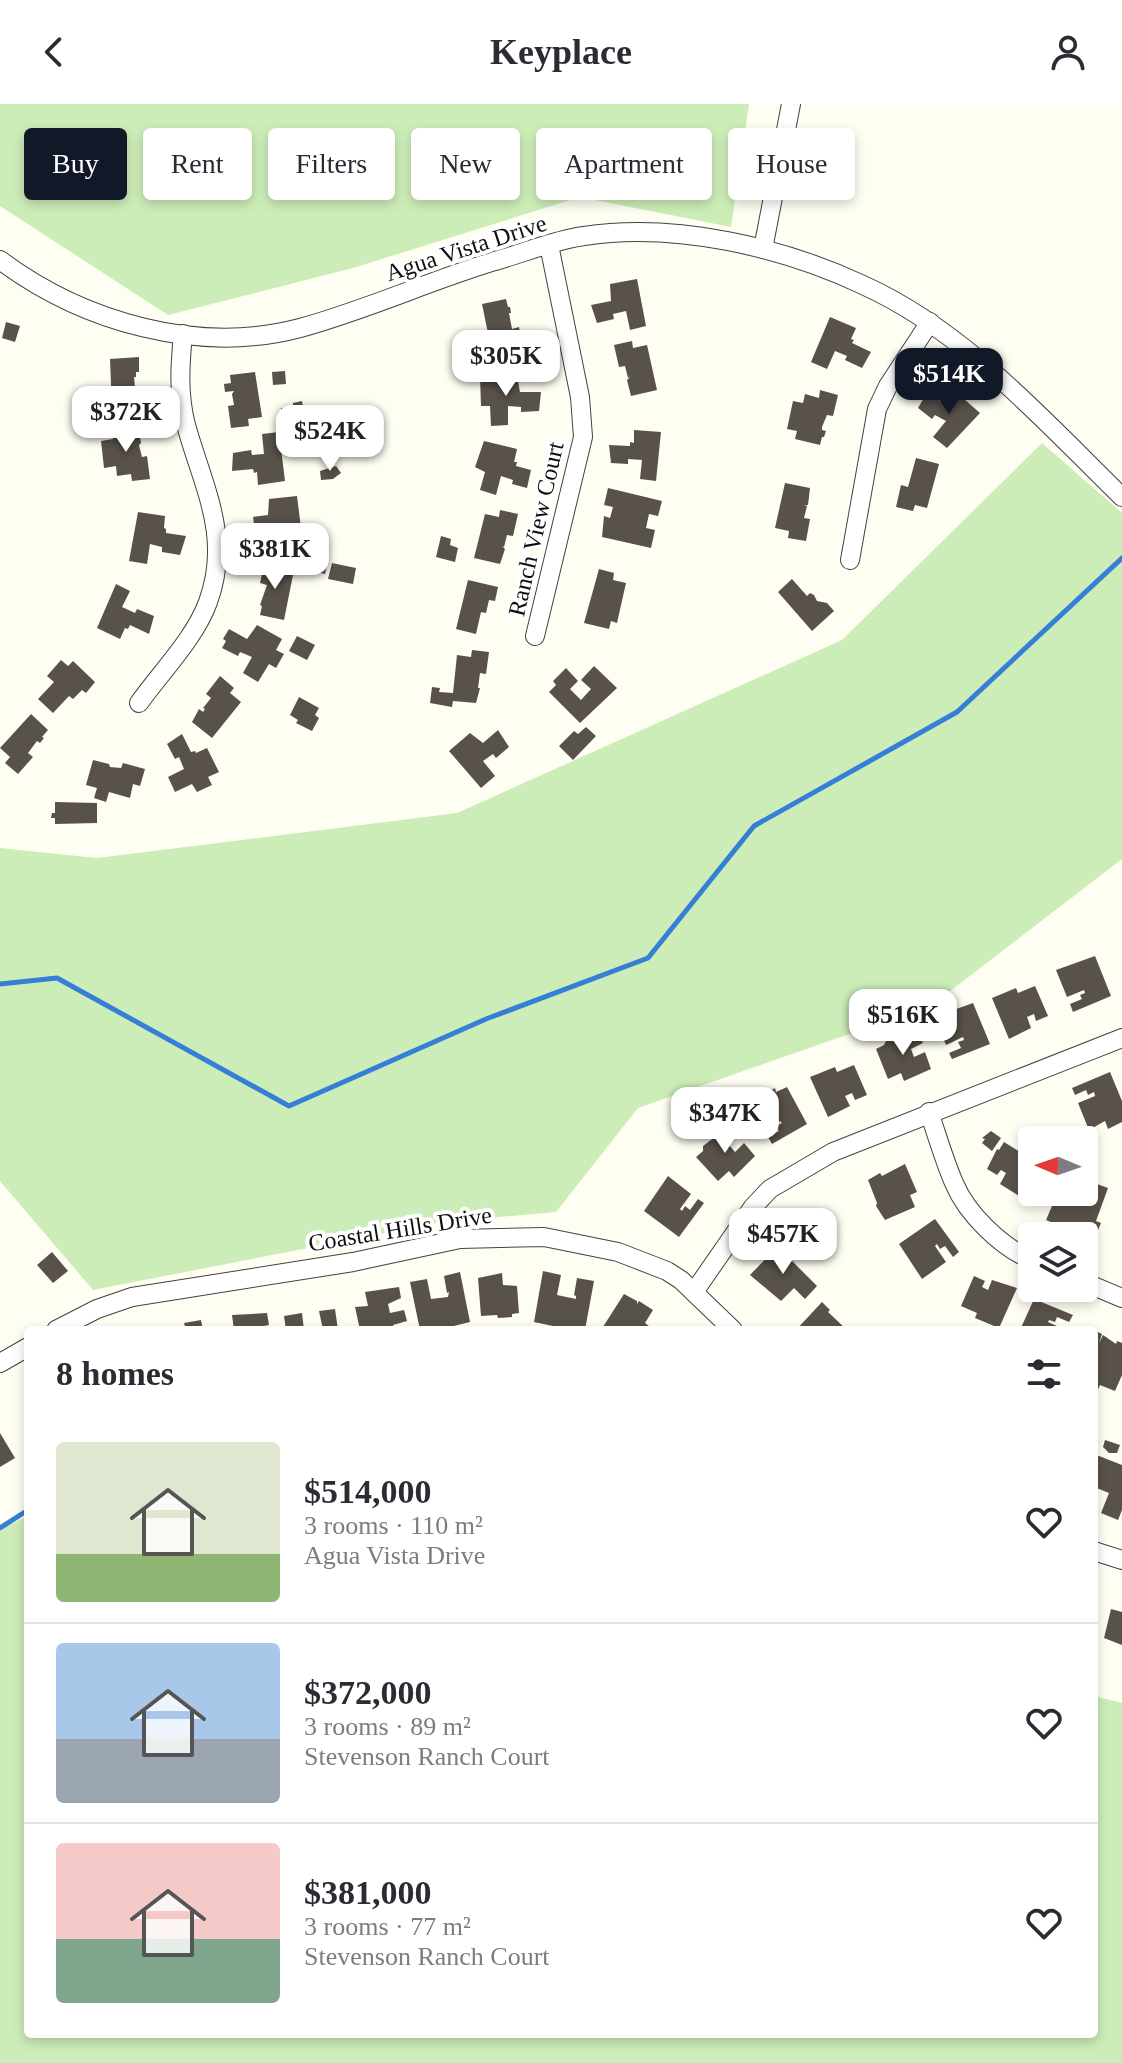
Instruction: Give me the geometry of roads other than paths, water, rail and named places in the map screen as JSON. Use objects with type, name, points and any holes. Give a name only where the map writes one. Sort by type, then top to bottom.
[{"type":"street","points":[[763,249],[791,104]]},
{"type":"street","name":"Agua Vista Drive","points":[[0,260],[75,305],[128,324],[183,334],[235,337],[299,328],[467,270],[584,236],[656,234],[727,241],[798,259],[855,281],[930,322],[1005,383],[1122,497]]},
{"type":"street","name":"Ranch View Court","points":[[535,636],[583,437],[580,397],[549,245]]},
{"type":"street","points":[[850,560],[877,409],[888,386],[930,322]]},
{"type":"street","points":[[139,703],[197,625],[208,603],[217,561],[213,508],[181,401],[179,369],[183,334]]},
{"type":"street","points":[[694,1292],[753,1207],[770,1189],[833,1152],[1122,1038]]},
{"type":"street","points":[[929,1112],[954,1185],[1003,1243],[1018,1254]]},
{"type":"street","name":"Coastal Hills Drive","points":[[64,1326],[97,1309],[132,1297],[353,1262],[460,1239],[494,1236],[544,1237],[606,1248],[667,1271],[729,1326]]},
{"type":"street","points":[[1098,1288],[1122,1298]]},
{"type":"street","points":[[0,1363],[24,1349]]},
{"type":"street","points":[[1098,1552],[1122,1560]]},
{"type":"waterway","points":[[0,984],[57,978],[289,1106],[486,1019],[648,958],[754,826],[957,712],[1122,558]]},
{"type":"waterway","points":[[0,1528],[24,1513]]}]
